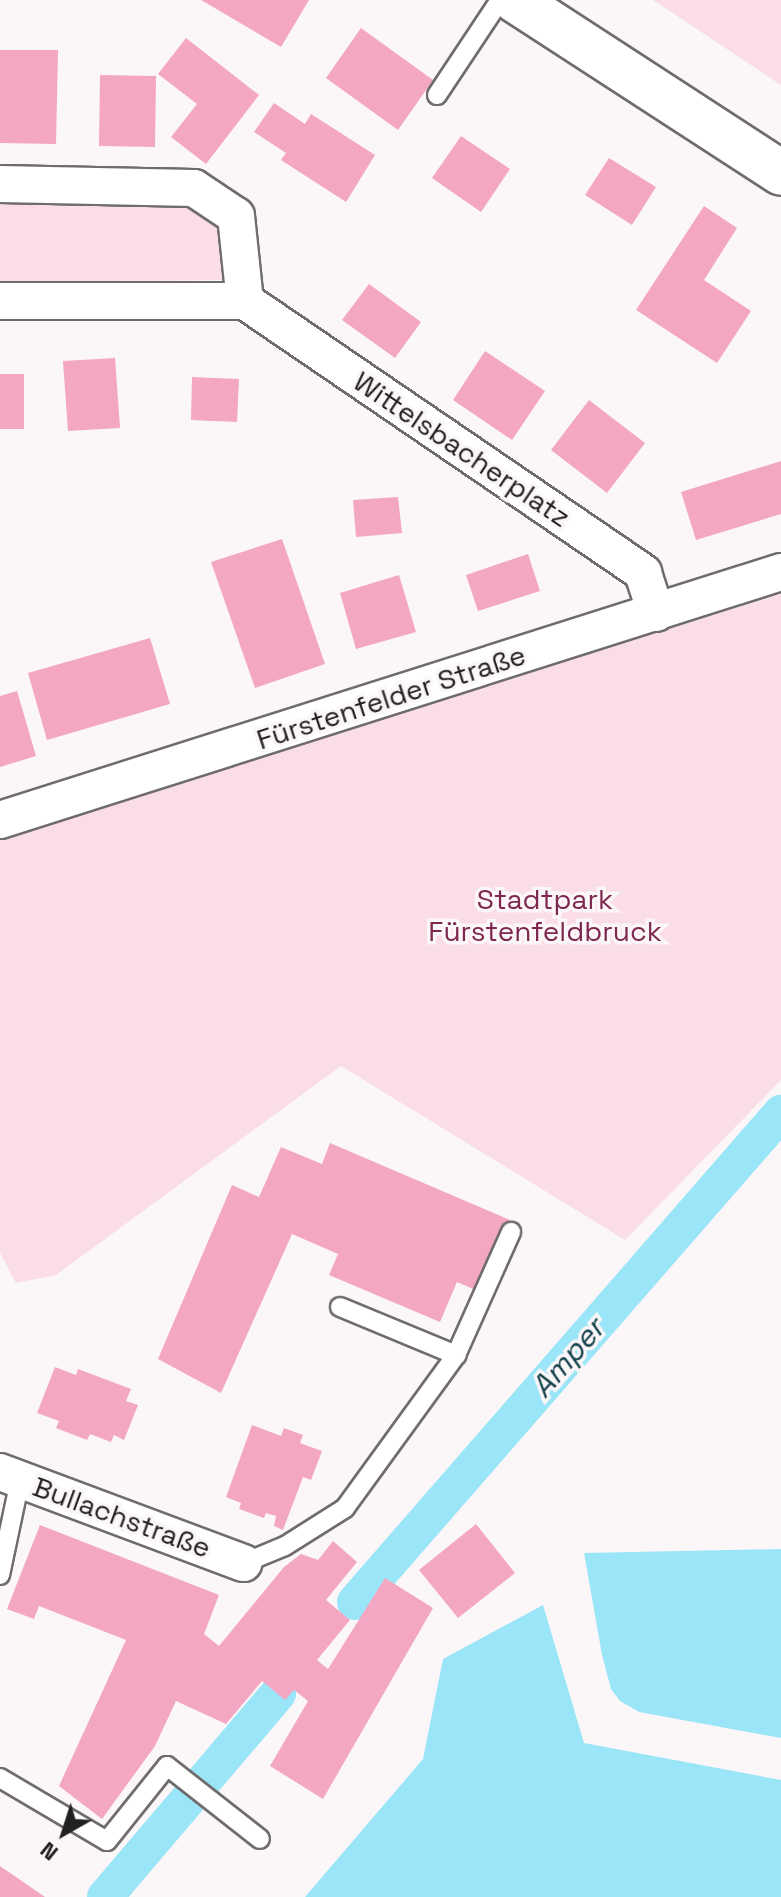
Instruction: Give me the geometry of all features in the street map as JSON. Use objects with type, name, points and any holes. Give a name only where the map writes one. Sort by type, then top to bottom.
[{"type":"main road","points":[[515,0],[781,173]]},
{"type":"street","points":[[0,184],[194,188],[236,216],[245,301],[0,301]]},
{"type":"street","name":"Wittelsbacherplatz","points":[[245,301],[643,573],[656,613]]},
{"type":"street","name":"Fürstenfelder Straße","points":[[0,820],[781,572]]},
{"type":"street","name":"Bullachstraße","points":[[10,1476],[244,1563]]},
{"type":"lane","points":[[437,95],[500,0]]},
{"type":"lane","points":[[244,1563],[285,1546],[345,1508],[456,1355],[511,1232]]},
{"type":"lane","points":[[340,1307],[456,1355]]},
{"type":"lane","points":[[0,1575],[10,1476]]},
{"type":"lane","points":[[0,1778],[107,1841],[167,1766],[260,1839]]},
{"type":"green space","points":[[653,0],[781,0],[781,85]]},
{"type":"green space","points":[[0,198],[189,201],[219,226],[223,280],[0,282]]},
{"type":"green space","name":"Stadtpark Fürstenfeldbruck","points":[[781,594],[781,1080],[625,1240],[341,1066],[56,1275],[16,1283],[0,1253],[0,839]]},
{"type":"water","points":[[781,1549],[781,1738],[639,1712],[620,1701],[611,1689],[602,1655],[584,1553]]},
{"type":"water","points":[[543,1605],[584,1743],[781,1780],[781,1897],[305,1897],[423,1759],[443,1659]]},
{"type":"building","points":[[201,0],[309,0],[281,47]]},
{"type":"building","points":[[361,28],[433,80],[398,130],[326,78]]},
{"type":"building","points":[[186,38],[259,95],[206,164],[171,137],[197,104],[158,74]]},
{"type":"building","points":[[0,50],[58,50],[56,144],[0,143]]},
{"type":"building","points":[[100,75],[156,76],[155,147],[99,146]]},
{"type":"building","points":[[274,103],[305,124],[311,114],[375,155],[346,202],[281,160],[286,153],[254,132]]},
{"type":"building","points":[[461,136],[510,169],[481,212],[432,178]]},
{"type":"building","points":[[609,158],[656,187],[632,225],[585,195]]},
{"type":"building","points":[[704,206],[737,228],[704,280],[751,311],[717,363],[636,310]]},
{"type":"building","points":[[369,284],[421,322],[395,358],[342,320]]},
{"type":"building","points":[[485,351],[545,391],[512,440],[453,400]]},
{"type":"building","points":[[115,358],[120,428],[68,431],[63,361]]},
{"type":"building","points":[[0,374],[24,374],[24,429],[0,429]]},
{"type":"building","points":[[192,377],[239,379],[237,422],[191,420]]},
{"type":"building","points":[[589,400],[645,443],[607,493],[551,450]]},
{"type":"building","points":[[781,461],[781,514],[696,540],[681,492]]},
{"type":"building","points":[[398,497],[402,533],[356,537],[353,500]]},
{"type":"building","points":[[282,539],[325,664],[255,688],[211,562]]},
{"type":"building","points":[[528,554],[540,591],[478,611],[466,575]]},
{"type":"building","points":[[399,575],[416,632],[356,649],[340,593]]},
{"type":"building","points":[[150,638],[170,704],[47,740],[28,673]]},
{"type":"building","points":[[17,691],[36,756],[0,767],[0,696]]},
{"type":"building","points":[[330,1143],[510,1220],[480,1292],[457,1282],[440,1322],[329,1275],[338,1254],[292,1234],[221,1393],[158,1359],[232,1185],[259,1197],[281,1147],[322,1164]]},
{"type":"building","points":[[55,1367],[76,1375],[78,1369],[131,1389],[126,1401],[138,1405],[124,1440],[114,1435],[111,1442],[90,1434],[87,1440],[56,1428],[59,1421],[37,1413]]},
{"type":"building","points":[[252,1425],[281,1436],[284,1428],[303,1435],[300,1443],[322,1451],[311,1480],[303,1477],[283,1530],[274,1526],[276,1516],[266,1513],[264,1518],[239,1509],[241,1503],[226,1497]]},
{"type":"building","points":[[476,1524],[515,1573],[458,1618],[419,1570]]},
{"type":"building","points":[[40,1525],[219,1595],[204,1634],[219,1646],[284,1567],[301,1554],[318,1560],[333,1541],[357,1562],[326,1600],[350,1620],[317,1660],[328,1669],[385,1578],[433,1608],[323,1799],[270,1766],[308,1701],[294,1690],[285,1700],[262,1681],[226,1724],[176,1701],[155,1746],[102,1819],[59,1786],[126,1640],[39,1606],[34,1619],[7,1609]]},
{"type":"building","points":[[0,1866],[45,1897],[0,1897]]},
{"type":"waterway","name":"Amper","points":[[355,1602],[781,1113]]},
{"type":"waterway","name":"Amper","points":[[105,1897],[278,1694]]}]
